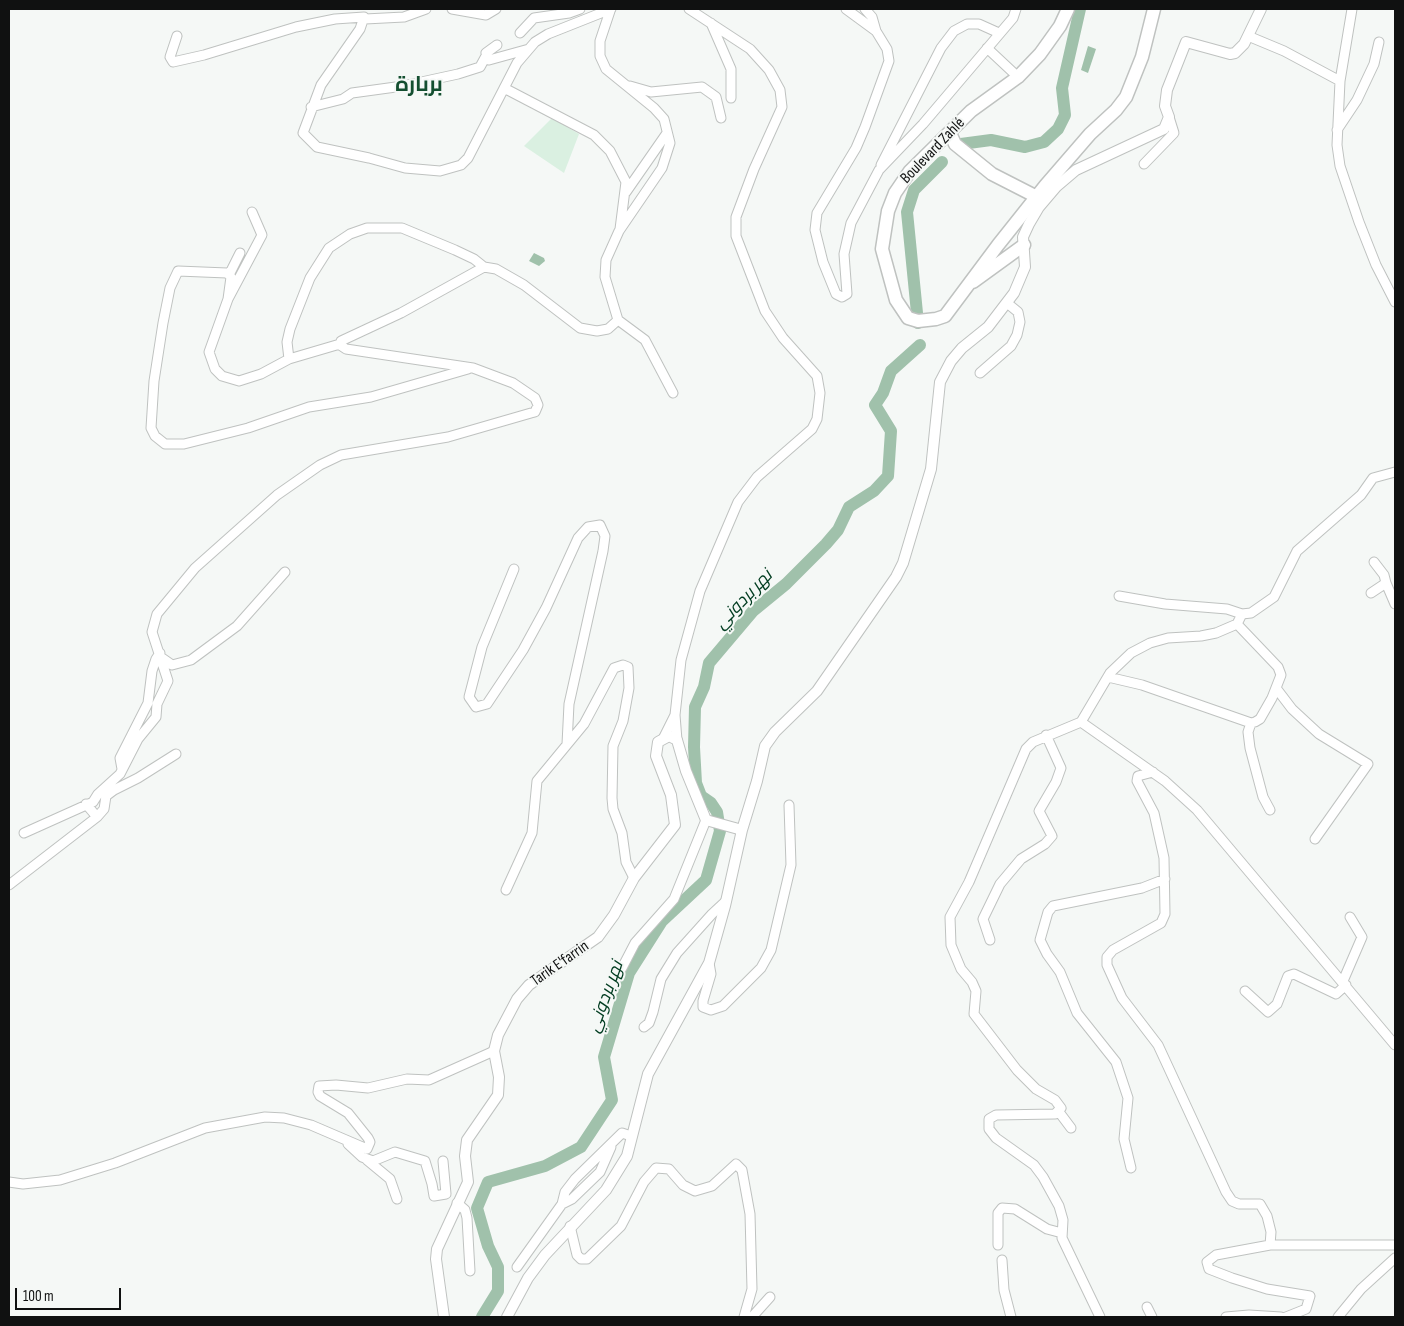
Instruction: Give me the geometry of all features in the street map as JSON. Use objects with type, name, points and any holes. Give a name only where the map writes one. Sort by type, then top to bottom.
[{"type":"main road","name":"Boulevard Zahlé","points":[[1068,9],[1060,26],[1040,54],[1018,76],[971,111],[910,171],[898,186],[888,211],[882,249],[896,300],[908,318],[936,320],[945,316],[966,286],[1040,199],[1090,134],[1122,103],[1142,57],[1150,30]]},
{"type":"main road","points":[[1150,30],[1154,9]]},
{"type":"main road","points":[[1150,30],[1162,9]]},
{"type":"main road","points":[[950,132],[955,144],[992,174],[1040,199]]},
{"type":"main road","points":[[966,286],[985,275],[1024,245]]},
{"type":"street","points":[[177,36],[170,57],[176,62],[296,27],[362,15],[404,17],[426,9]]},
{"type":"street","points":[[452,9],[486,15],[496,9]]},
{"type":"street","points":[[520,33],[534,18],[569,13],[580,9]]},
{"type":"street","points":[[689,9],[750,49],[769,70],[780,90],[782,107],[754,169],[736,218],[736,236],[765,312],[783,338],[816,376],[820,393],[818,419],[812,429],[757,477],[738,502],[700,591],[681,660],[675,715],[677,740],[686,771],[710,822]]},
{"type":"street","points":[[846,9],[876,31]]},
{"type":"street","points":[[865,9],[872,17],[876,31],[887,49],[889,61],[856,148],[817,213],[815,230],[836,294],[842,297],[847,294],[844,254],[852,223],[942,48],[954,31],[967,24],[980,24],[999,33]]},
{"type":"street","points":[[879,170],[910,139],[1013,18],[1016,9]]},
{"type":"street","points":[[1144,164],[1174,133],[1165,106],[1165,96],[1186,42],[1233,54],[1241,49],[1261,9]]},
{"type":"street","points":[[1351,9],[1340,81],[1337,130],[1340,166],[1376,265],[1395,302]]},
{"type":"street","points":[[362,15],[321,85],[311,107],[303,134],[317,148],[369,158],[405,168],[440,171],[461,165],[468,158],[517,63],[529,49],[548,34],[611,10]]},
{"type":"street","points":[[611,10],[602,30],[600,56],[606,69],[654,108],[664,119],[669,151],[662,168],[619,232],[604,269],[618,320],[645,340],[674,393]]},
{"type":"street","points":[[711,23],[731,69],[731,98]]},
{"type":"street","points":[[1248,36],[1284,51],[1340,81]]},
{"type":"street","points":[[1337,130],[1357,100],[1374,64],[1379,42]]},
{"type":"street","points":[[311,107],[343,99],[352,93],[403,86],[458,74],[480,67],[486,53],[497,46]]},
{"type":"street","points":[[987,48],[1018,76]]},
{"type":"street","points":[[486,56],[492,60],[529,49]]},
{"type":"street","points":[[623,83],[650,92],[702,87],[716,97],[721,118]]},
{"type":"street","points":[[504,88],[594,135],[610,151],[626,182],[626,193],[619,232]]},
{"type":"street","points":[[507,1317],[528,1278],[570,1226],[606,1190],[627,1156],[648,1074],[710,963],[742,830],[758,781],[765,746],[817,691],[904,563],[931,469],[940,382],[951,361],[962,348],[988,327],[1020,281],[1025,266],[1025,233],[1040,199],[1083,166],[1161,132],[1169,117]]},
{"type":"street","points":[[626,193],[667,133]]},
{"type":"street","points":[[252,212],[262,235],[228,299],[209,352],[215,369],[222,376],[239,381],[261,374],[289,359],[340,344],[343,340],[401,313],[484,267]]},
{"type":"street","points":[[289,359],[287,342],[290,328],[310,278],[330,248],[350,234],[367,228],[402,228],[474,259],[484,267],[496,269],[524,286],[580,328],[597,331],[608,329],[618,320]]},
{"type":"street","points":[[228,299],[231,277],[229,275],[240,252]]},
{"type":"street","points":[[229,275],[180,270],[173,279],[165,309],[154,381],[151,428],[155,436],[166,444],[184,444],[206,439],[310,407],[371,397],[473,368]]},
{"type":"street","points":[[980,373],[1011,346],[1017,335],[1020,322],[1018,312],[1007,302]]},
{"type":"street","points":[[24,833],[93,802],[98,794],[122,769],[138,740],[156,717],[157,704],[168,681],[152,632],[154,621],[195,568],[277,495],[314,468],[333,458],[353,452],[448,437],[535,412],[538,405],[535,398],[513,383],[473,368],[346,349],[340,344]]},
{"type":"street","points":[[1119,596],[1165,604],[1227,610],[1242,614],[1250,612],[1274,597],[1296,551],[1361,495],[1374,478],[1395,472]]},
{"type":"street","points":[[514,569],[480,656],[469,698],[476,707],[487,704],[523,650],[546,608],[578,538],[588,527],[600,525],[604,536],[603,551],[569,704],[566,744]]},
{"type":"street","points":[[1374,562],[1384,575],[1395,604]]},
{"type":"street","points":[[161,655],[172,665],[191,660],[237,626],[285,572]]},
{"type":"street","points":[[1371,593],[1386,584]]},
{"type":"street","points":[[1071,1128],[1059,1112],[1059,1105],[1036,1088],[1017,1070],[974,1014],[974,986],[957,960],[949,931],[950,917],[969,882],[1026,749],[1033,742],[1046,735],[1081,722],[1108,677],[1126,657],[1150,643],[1168,638],[1201,636],[1237,624],[1242,614]]},
{"type":"street","points":[[1108,677],[1177,696],[1251,723],[1260,719],[1281,675],[1278,668],[1237,624]]},
{"type":"street","points":[[122,769],[120,758],[148,703],[152,671],[156,659],[161,655]]},
{"type":"street","points":[[506,890],[532,833],[537,781],[584,724],[614,668],[622,665],[628,667],[629,688],[622,721],[613,746],[612,798],[613,809],[622,833],[626,862],[634,878]]},
{"type":"street","points":[[1276,688],[1292,709],[1320,734],[1368,764],[1315,839]]},
{"type":"street","points":[[664,738],[675,715]]},
{"type":"street","points":[[1081,722],[1152,772],[1204,817],[1395,1045]]},
{"type":"street","points":[[1251,723],[1248,732],[1250,748],[1263,796],[1270,810]]},
{"type":"street","points":[[990,940],[983,919],[1000,884],[1021,859],[1045,844],[1052,836],[1039,811],[1056,782],[1061,768],[1046,735]]},
{"type":"street","points":[[664,738],[671,736],[677,740]]},
{"type":"street","name":"Tarik E'farrin","points":[[444,1317],[437,1249],[468,1182],[465,1156],[467,1140],[498,1095],[498,1077],[494,1051],[500,1028],[522,992],[536,979],[598,937],[614,915],[634,878],[675,825],[671,795],[656,756],[656,744],[664,738]]},
{"type":"street","points":[[9,885],[97,818],[104,809],[106,796],[176,754]]},
{"type":"street","points":[[1152,772],[1138,776],[1137,780],[1154,813],[1164,858],[1164,919],[1156,926],[1113,950],[1107,957],[1107,965],[1122,998],[1158,1045],[1229,1198],[1239,1204],[1260,1204],[1271,1232],[1270,1245]]},
{"type":"street","points":[[86,804],[97,818]]},
{"type":"street","points":[[710,963],[711,974],[703,1007],[712,1010],[723,1006],[761,968],[771,950],[791,865],[789,805]]},
{"type":"street","points":[[710,822],[742,830]]},
{"type":"street","points":[[622,968],[635,943],[674,899],[710,822]]},
{"type":"street","points":[[1131,1168],[1124,1139],[1128,1098],[1116,1062],[1077,1013],[1060,972],[1040,940],[1048,912],[1053,906],[1142,888],[1165,880]]},
{"type":"street","points":[[644,1027],[649,1023],[653,1012],[660,979],[677,953],[726,901]]},
{"type":"street","points":[[1245,991],[1268,1012],[1273,1010],[1277,1004],[1288,976],[1294,974],[1336,994],[1345,983],[1362,937],[1350,917]]},
{"type":"street","points":[[9,1182],[23,1184],[60,1180],[115,1163],[205,1128],[244,1119],[284,1118],[311,1125],[364,1150],[368,1150],[370,1146],[368,1138],[348,1113],[320,1096],[318,1092],[321,1084],[368,1088],[407,1080],[429,1080],[494,1051]]},
{"type":"street","points":[[1059,1112],[1050,1115],[996,1115],[989,1118],[987,1125],[996,1138],[1029,1161],[1043,1177],[1059,1206],[1063,1220],[1062,1233],[1100,1317]]},
{"type":"street","points":[[517,1267],[562,1204],[566,1192],[575,1179],[612,1145],[622,1133],[631,1136]]},
{"type":"street","points":[[342,1138],[355,1152],[390,1179],[396,1199]]},
{"type":"street","points":[[562,1204],[572,1199],[600,1172],[612,1145]]},
{"type":"street","points":[[367,1160],[379,1161],[388,1154],[395,1152],[425,1161],[434,1196],[446,1194],[443,1161]]},
{"type":"street","points":[[570,1226],[577,1255],[581,1259],[587,1258],[621,1226],[644,1182],[656,1168],[669,1169],[683,1185],[695,1191],[712,1186],[736,1164],[742,1170],[750,1214],[752,1289],[744,1317]]},
{"type":"street","points":[[457,1203],[465,1210],[467,1218],[470,1271]]},
{"type":"street","points":[[998,1245],[998,1212],[1002,1208],[1015,1208],[1047,1229],[1062,1233]]},
{"type":"street","points":[[1286,1317],[1306,1309],[1310,1296],[1268,1289],[1232,1278],[1209,1269],[1207,1262],[1216,1255],[1270,1245],[1395,1245]]},
{"type":"street","points":[[1338,1317],[1361,1289],[1395,1258]]},
{"type":"street","points":[[1002,1260],[1004,1290],[1011,1317]]},
{"type":"street","points":[[752,1317],[770,1297]]},
{"type":"street","points":[[1147,1307],[1152,1317]]},
{"type":"street","points":[[1226,1317],[1239,1315],[1281,1317]]},
{"type":"shaded area","points":[[1088,46],[1096,49],[1088,73],[1081,70]]},
{"type":"shaded area","points":[[552,118],[579,134],[564,173],[524,146]]},
{"type":"shaded area","points":[[534,253],[544,258],[545,261],[539,266],[529,261]]},
{"type":"waterway","name":"نهر بردوني","points":[[961,144],[991,140],[1025,147],[1044,142],[1058,129],[1065,115],[1062,88],[1080,9]]},
{"type":"waterway","name":"نهر بردوني","points":[[918,323],[907,212],[914,190],[942,162]]},
{"type":"waterway","name":"نهر بردوني","points":[[482,1317],[498,1291],[498,1267],[488,1246],[477,1208],[488,1182],[545,1166],[581,1147],[612,1100],[604,1057],[629,973],[662,921],[706,880],[720,831],[717,812],[711,803],[701,796],[696,783],[694,747],[695,707],[704,687],[709,663],[753,611],[786,584],[826,544],[838,530],[849,507],[874,491],[888,476],[891,431],[875,405],[883,393],[891,371],[920,345]]},
{"type":"district","name":"بربارة","points":[[419,86]]}]
